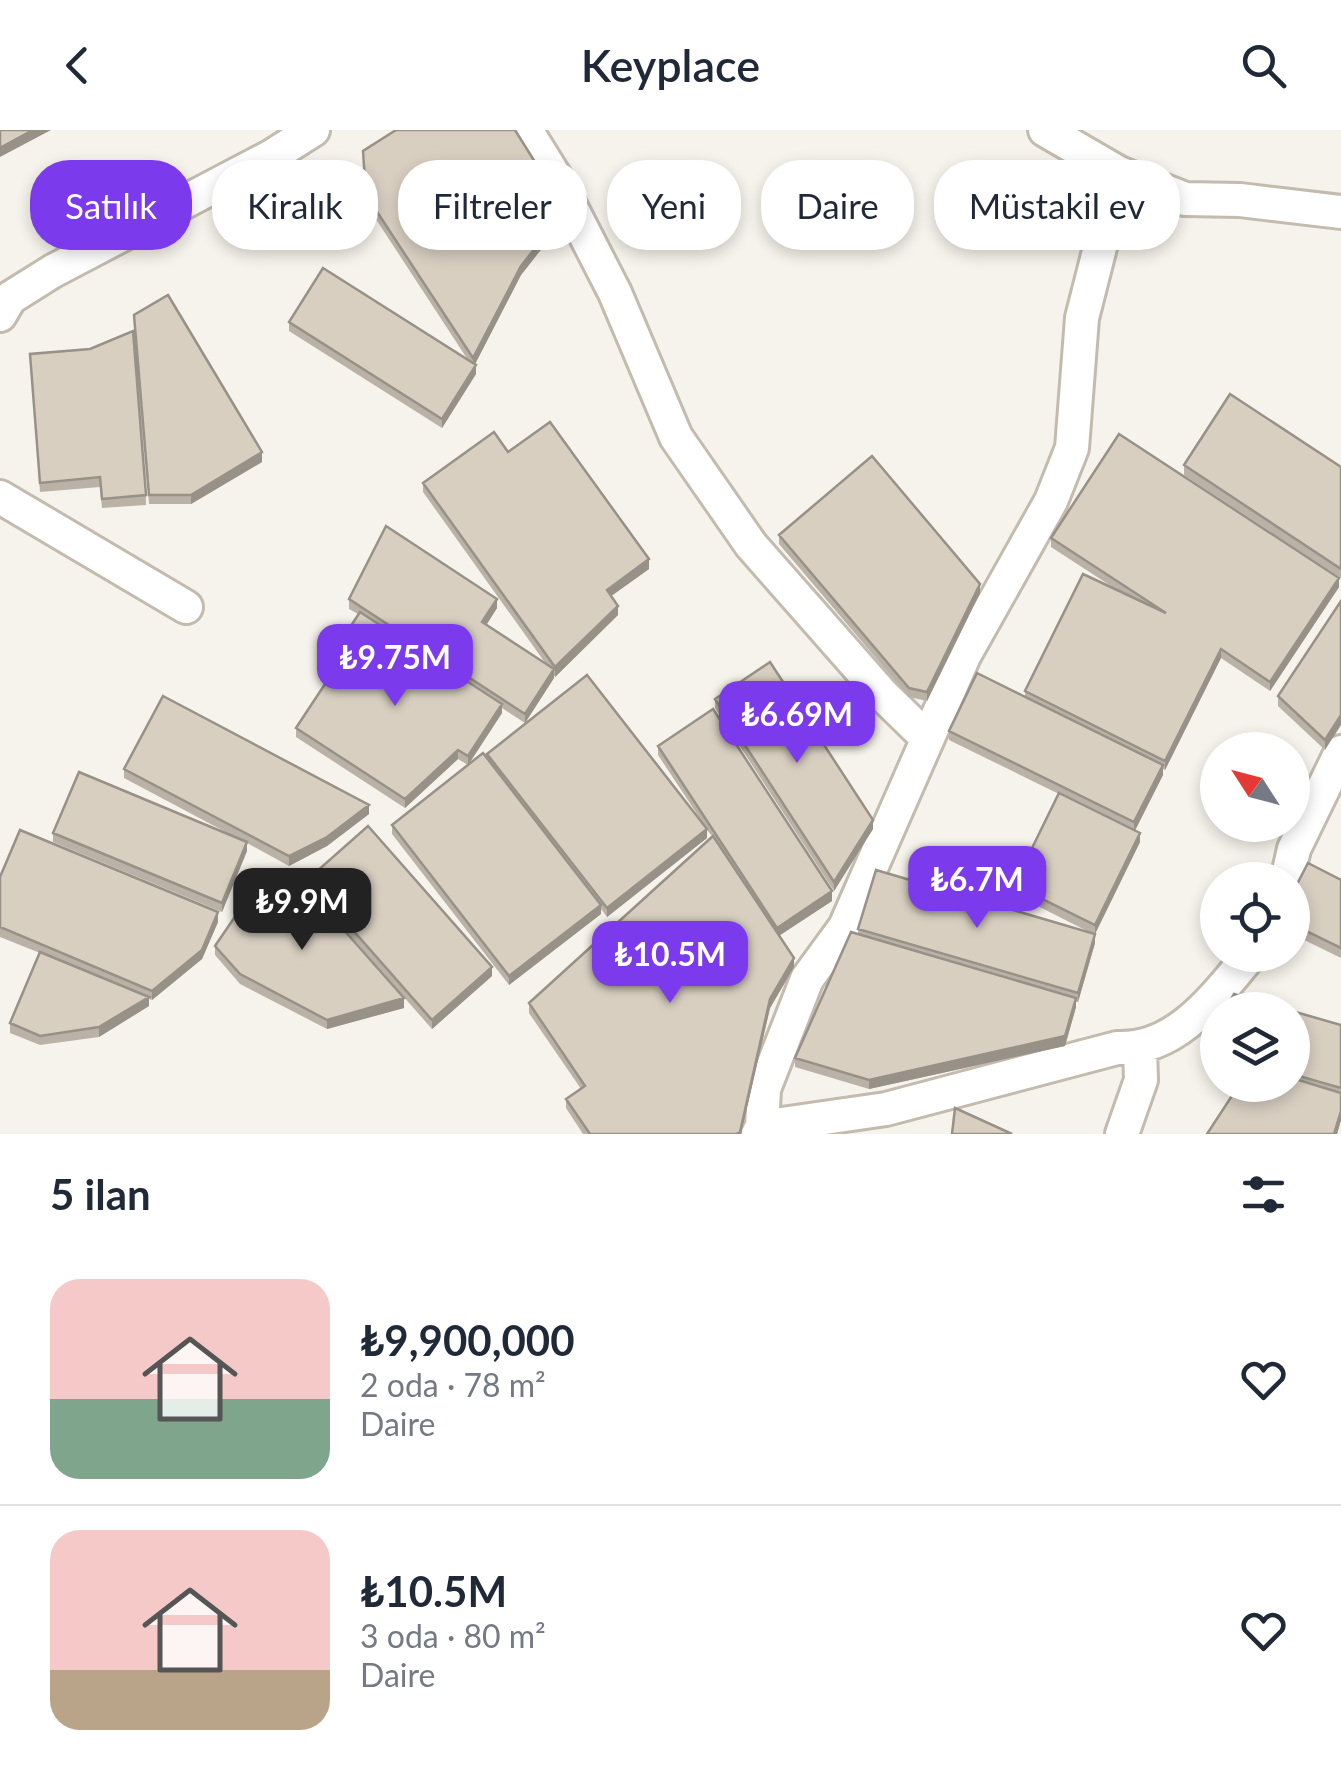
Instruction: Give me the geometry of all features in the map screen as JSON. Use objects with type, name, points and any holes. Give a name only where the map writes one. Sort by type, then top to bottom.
[{"type":"street","points":[[0,315],[10,298],[53,271],[272,156],[313,130]]},
{"type":"street","points":[[526,130],[616,293],[676,438],[752,545],[883,695],[926,738]]},
{"type":"street","points":[[1045,130],[1096,160]]},
{"type":"street","points":[[1180,197],[1341,212]]},
{"type":"street","points":[[1099,250],[1082,318],[1072,448],[1050,501],[964,656],[844,927],[807,979],[764,1089],[760,1131],[886,1109],[1117,1048],[1140,1049],[1176,1031],[1214,998],[1236,972]]},
{"type":"street","points":[[0,497],[186,608]]},
{"type":"street","points":[[1291,862],[1341,752]]},
{"type":"street","points":[[1122,1134],[1141,1080],[1140,1049]]},
{"type":"building","points":[[0,130],[33,130],[0,148]]},
{"type":"building","points":[[396,130],[515,130],[534,160],[398,160],[398,244],[378,213],[378,160],[364,160],[363,151]]},
{"type":"building","points":[[402,250],[534,250],[521,266],[473,358]]},
{"type":"building","points":[[323,268],[476,365],[442,419],[289,322]]},
{"type":"building","points":[[168,295],[262,452],[191,495],[149,495],[134,315]]},
{"type":"building","points":[[133,331],[146,495],[102,499],[100,477],[40,483],[30,354],[90,349]]},
{"type":"building","points":[[1230,394],[1341,467],[1341,569],[1184,465]]},
{"type":"building","points":[[550,422],[649,559],[607,590],[618,606],[555,667],[423,483],[494,432],[508,452]]},
{"type":"building","points":[[1119,434],[1339,578],[1270,682],[1221,649],[1165,761],[1025,691],[1083,574],[1166,613],[1051,538]]},
{"type":"building","points":[[872,456],[980,584],[927,692],[909,688],[779,535]]},
{"type":"building","points":[[386,526],[497,599],[482,622],[554,669],[525,714],[349,599]]},
{"type":"building","points":[[1341,601],[1341,715],[1325,740],[1278,696]]},
{"type":"building","points":[[360,612],[502,704],[468,756],[458,750],[405,799],[296,728],[335,669],[326,664]]},
{"type":"building","points":[[770,662],[873,820],[834,882],[715,699]]},
{"type":"building","points":[[977,673],[1163,765],[1134,822],[949,731]]},
{"type":"building","points":[[587,675],[707,829],[607,908],[487,754]]},
{"type":"building","points":[[163,696],[369,805],[327,837],[289,856],[124,769]]},
{"type":"building","points":[[713,709],[832,891],[777,928],[658,746]]},
{"type":"building","points":[[483,753],[601,905],[509,976],[392,825]]},
{"type":"building","points":[[79,772],[247,842],[222,903],[53,833]]},
{"type":"building","points":[[1059,793],[1140,833],[1095,925],[1014,885]]},
{"type":"building","points":[[368,826],[492,967],[432,1020],[308,879]]},
{"type":"building","points":[[20,830],[218,912],[202,950],[152,991],[0,927],[0,877]]},
{"type":"building","points":[[713,836],[794,958],[770,999],[740,1132],[590,1134],[566,1099],[585,1086],[529,1003]]},
{"type":"building","points":[[1310,864],[1341,880],[1341,948],[1310,933]]},
{"type":"building","points":[[876,870],[1095,934],[1078,993],[858,929]]},
{"type":"building","points":[[297,877],[404,998],[327,1020],[240,974],[215,946],[258,883]]},
{"type":"building","points":[[851,932],[1076,998],[1065,1036],[869,1080],[795,1058]]},
{"type":"building","points":[[40,952],[149,997],[99,1027],[40,1036],[10,1023]]},
{"type":"building","points":[[1310,1016],[1341,1025],[1341,1088],[1310,1079]]},
{"type":"building","points":[[1310,1084],[1341,1093],[1341,1111],[1334,1134],[1207,1134],[1228,1102],[1310,1102]]},
{"type":"building","points":[[955,1108],[1012,1134],[952,1134]]}]
